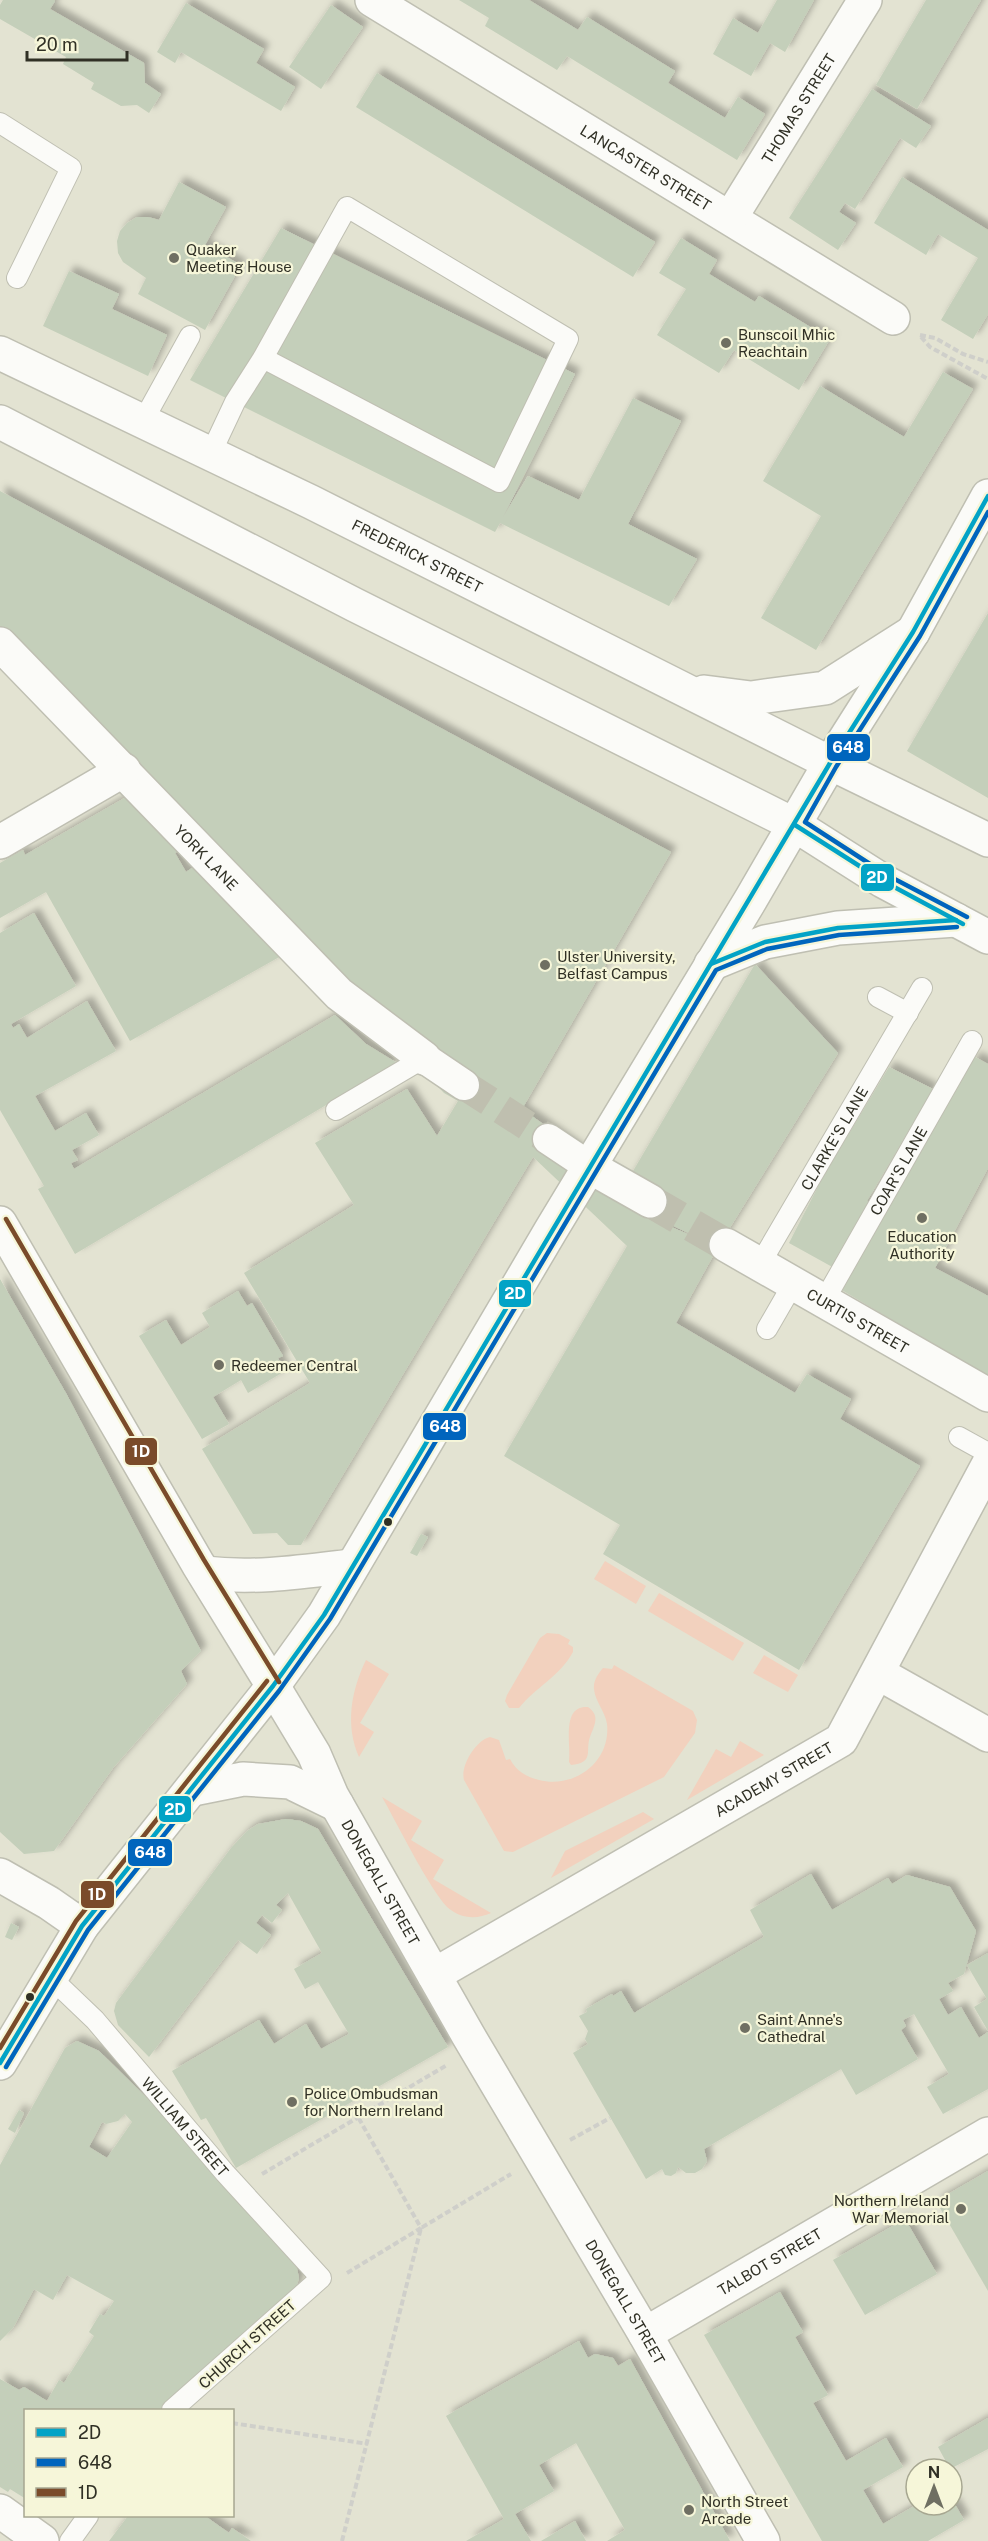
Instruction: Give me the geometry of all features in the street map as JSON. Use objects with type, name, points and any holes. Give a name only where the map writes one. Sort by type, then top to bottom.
[{"type":"main road","name":"LANCASTER STREET","points":[[372,0],[731,217],[893,318]]},
{"type":"main road","name":"THOMAS STREET","points":[[731,217],[865,0]]},
{"type":"main road","name":"FREDERICK STREET","points":[[0,353],[211,453],[988,840]]},
{"type":"main road","points":[[0,422],[345,600],[795,825],[884,881],[988,937]]},
{"type":"main road","points":[[0,2063],[82,1926],[193,1789],[273,1686],[324,1615],[351,1566],[830,763],[913,632],[988,496]]},
{"type":"main road","points":[[684,690],[751,698],[825,688],[913,632]]},
{"type":"main road","name":"YORK LANE","points":[[0,644],[339,994],[424,1058]]},
{"type":"main road","points":[[0,842],[124,770]]},
{"type":"main road","points":[[711,964],[765,942],[838,928],[956,920]]},
{"type":"main road","points":[[590,1167],[650,1201]]},
{"type":"main road","name":"DONEGALL STREET","points":[[5,1241],[314,1754],[337,1805],[476,2048],[645,2334],[759,2539]]},
{"type":"main road","name":"CURTIS STREET","points":[[726,1245],[988,1395]]},
{"type":"main road","name":"ACADEMY STREET","points":[[434,1975],[841,1740],[980,1499],[988,1465]]},
{"type":"main road","points":[[204,1573],[269,1576],[351,1566]]},
{"type":"main road","points":[[878,1673],[988,1735]]},
{"type":"main road","points":[[193,1789],[243,1779],[290,1782],[337,1805]]},
{"type":"main road","points":[[0,1875],[49,1903],[82,1926]]},
{"type":"main road","name":"TALBOT STREET","points":[[645,2334],[988,2134]]},
{"type":"main road","points":[[0,2511],[42,2541]]},
{"type":"street","points":[[424,1058],[464,1085]]},
{"type":"street","points":[[548,1139],[590,1167]]},
{"type":"lane","points":[[0,123],[71,168],[17,278]]},
{"type":"lane","points":[[211,453],[235,402],[263,357],[347,207],[568,339],[499,482],[263,357]]},
{"type":"lane","points":[[143,421],[190,336]]},
{"type":"lane","name":"CLARKE'S LANE","points":[[760,1264],[922,988]]},
{"type":"lane","points":[[878,997],[908,1013]]},
{"type":"lane","name":"COAR'S LANE","points":[[824,1301],[972,1041]]},
{"type":"lane","points":[[336,1110],[424,1058]]},
{"type":"lane","points":[[767,1329],[793,1284]]},
{"type":"lane","points":[[959,1437],[988,1453]]},
{"type":"lane","name":"WILLIAM STREET","points":[[50,1977],[95,2020],[238,2187],[321,2278]]},
{"type":"lane","name":"CHURCH STREET","points":[[173,2409],[321,2278]]},
{"type":"lane","points":[[70,2541],[87,2517]]},
{"type":"path","points":[[988,362],[963,354],[935,338],[919,334],[930,347],[988,379]]},
{"type":"path","points":[[958,363],[963,354]]},
{"type":"path","points":[[238,2187],[476,2048]]},
{"type":"path","points":[[342,2541],[421,2228],[358,2117]]},
{"type":"path","points":[[584,2132],[610,2118]]},
{"type":"path","points":[[321,2278],[335,2280],[540,2157]]},
{"type":"path","points":[[234,2423],[368,2444]]},
{"type":"shaded area","points":[[605,1561],[646,1586],[636,1604],[594,1579]]},
{"type":"shaded area","points":[[659,1593],[744,1643],[733,1661],[648,1611]]},
{"type":"shaded area","points":[[547,1633],[559,1634],[570,1640],[568,1644],[573,1647],[573,1652],[555,1675],[519,1708],[509,1708],[505,1701],[507,1695],[540,1638]]},
{"type":"shaded area","points":[[764,1655],[798,1675],[788,1692],[753,1673]]},
{"type":"shaded area","points":[[366,1660],[389,1674],[360,1723],[374,1732],[359,1757],[351,1720],[357,1684]]},
{"type":"shaded area","points":[[614,1665],[693,1711],[697,1720],[695,1733],[664,1777],[513,1852],[504,1851],[464,1780],[464,1768],[470,1754],[479,1743],[490,1737],[499,1740],[506,1760],[510,1759],[519,1770],[535,1779],[552,1782],[565,1780],[588,1770],[603,1750],[607,1738],[607,1724],[595,1693],[594,1683],[603,1668],[612,1669]]},
{"type":"shaded area","points":[[588,1707],[594,1714],[595,1721],[588,1755],[583,1762],[571,1765],[569,1762],[570,1720],[579,1708]]},
{"type":"shaded area","points":[[740,1741],[764,1755],[687,1800],[716,1749],[731,1757]]},
{"type":"shaded area","points":[[382,1797],[422,1821],[411,1840],[444,1860],[433,1879],[491,1913],[476,1917],[466,1916],[456,1913],[444,1903],[425,1875]]},
{"type":"shaded area","points":[[643,1812],[654,1819],[551,1878],[565,1851]]},
{"type":"building","points":[[3,0],[54,0],[50,9],[144,63],[145,83],[161,94],[149,113],[137,105],[121,106],[91,89],[94,83],[63,64],[66,57],[0,19],[0,5]]},
{"type":"building","points":[[459,0],[529,0],[578,30],[587,17],[675,71],[668,83],[725,118],[738,97],[765,114],[737,160],[567,56],[557,70],[485,26],[489,18]]},
{"type":"building","points":[[777,0],[814,0],[785,52],[770,43],[751,76],[713,54],[733,18],[758,33]]},
{"type":"building","points":[[926,0],[981,0],[917,109],[876,85]]},
{"type":"building","points":[[186,3],[264,49],[256,63],[295,87],[281,111],[181,52],[175,63],[157,52]]},
{"type":"building","points":[[331,5],[363,27],[321,89],[289,67]]},
{"type":"building","points":[[377,73],[655,242],[633,277],[356,107]]},
{"type":"building","points":[[872,89],[931,126],[916,148],[900,138],[855,209],[845,203],[839,212],[856,223],[838,250],[789,218]]},
{"type":"building","points":[[902,177],[988,230],[988,314],[973,339],[941,320],[978,258],[938,234],[926,255],[874,223]]},
{"type":"building","name":"Quaker Meeting House","points":[[179,182],[226,207],[205,245],[241,265],[205,330],[138,294],[146,278],[123,262],[118,253],[117,241],[120,231],[137,217],[159,220]]},
{"type":"building","points":[[281,228],[575,374],[503,517],[528,476],[579,500],[633,398],[681,421],[628,524],[697,559],[669,606],[500,523],[495,532],[190,380]]},
{"type":"building","points":[[681,238],[717,260],[709,274],[755,302],[759,296],[830,339],[799,390],[734,350],[719,373],[657,335],[686,289],[659,273]]},
{"type":"building","points":[[69,271],[119,294],[112,309],[167,335],[148,376],[43,326]]},
{"type":"building","points":[[943,372],[973,389],[816,650],[761,618],[821,516],[763,481],[820,386],[904,437]]},
{"type":"building","points":[[0,491],[671,852],[522,1109],[626,1183],[755,964],[838,1053],[718,1247],[676,1323],[795,1393],[807,1374],[851,1399],[840,1419],[920,1466],[799,1670],[603,1554],[620,1525],[504,1456],[627,1246],[533,1157],[301,1545],[288,1545],[277,1533],[253,1534],[202,1449],[310,1383],[244,1273],[354,1205],[315,1143],[407,1089],[437,1136],[458,1101],[444,1093],[0,630]],"holes":[[[636,1208],[707,1242],[645,1216]]]},
{"type":"building","points":[[988,613],[988,798],[907,751]]},
{"type":"building","points":[[128,796],[180,850],[175,853],[186,872],[195,866],[281,956],[130,1041],[46,892],[0,918],[0,863],[23,850],[25,855]]},
{"type":"building","points":[[34,913],[76,986],[11,1024],[13,1028],[19,1024],[27,1038],[87,1001],[116,1051],[35,1096],[55,1131],[86,1113],[99,1135],[72,1150],[78,1160],[71,1163],[74,1169],[335,1015],[366,1044],[397,1063],[75,1254],[38,1189],[44,1186],[0,1110],[0,933]]},
{"type":"building","name":"Education Authority","points":[[975,1057],[988,1064],[988,1168],[935,1268],[988,1296],[988,1377],[840,1289]]},
{"type":"building","points":[[889,1067],[933,1089],[867,1201],[873,1203],[836,1269],[789,1243],[823,1177]]},
{"type":"building","points":[[0,1279],[67,1395],[201,1651],[181,1671],[187,1684],[113,1768],[54,1851],[24,1854],[0,1832]]},
{"type":"building","name":"Redeemer Central","points":[[238,1291],[247,1306],[252,1303],[283,1356],[278,1358],[285,1371],[248,1393],[241,1380],[213,1397],[229,1424],[202,1439],[139,1336],[166,1320],[181,1345],[210,1327],[202,1313]]},
{"type":"building","points":[[421,1534],[428,1537],[417,1556],[410,1553]]},
{"type":"building","points":[[286,1819],[301,1821],[318,1829],[448,2047],[236,2168],[206,2118],[201,2120],[172,2071],[259,2020],[274,2044],[306,2024],[321,2049],[349,2034],[318,1982],[305,1989],[294,1969],[322,1953],[288,1893],[276,1905],[282,1910],[272,1923],[262,1915],[256,1923],[271,1935],[257,1954],[238,1940],[149,2057],[118,2025],[114,2011],[116,2003],[231,1848],[247,1831],[258,1824]]},
{"type":"building","name":"Saint Anne's Cathedral","points":[[811,1874],[832,1910],[888,1878],[892,1884],[907,1875],[950,1887],[976,1931],[964,1974],[948,1983],[953,1991],[939,1999],[948,2015],[961,2007],[979,2038],[988,2032],[988,2089],[943,2114],[927,2087],[949,2074],[914,2014],[903,2020],[906,2026],[901,2030],[918,2059],[856,2095],[841,2069],[704,2149],[707,2161],[702,2169],[695,2173],[686,2173],[678,2167],[676,2173],[671,2176],[665,2175],[662,2169],[646,2179],[573,2053],[588,2044],[585,2039],[588,2031],[579,2016],[587,2012],[586,2009],[621,1991],[634,2013],[764,1937],[750,1910]]},
{"type":"building","points":[[11,1923],[19,1927],[12,1940],[5,1937]]},
{"type":"building","points":[[988,1953],[988,2031],[974,2007],[987,1999],[967,1965]]},
{"type":"building","points":[[77,2041],[99,2051],[152,2103],[296,2264],[299,2278],[296,2288],[160,2409],[24,2409],[24,2498],[10,2489],[8,2492],[0,2487],[0,2379],[19,2390],[24,2387],[47,2401],[59,2380],[64,2383],[94,2336],[89,2332],[100,2314],[104,2316],[114,2301],[67,2275],[53,2300],[34,2289],[13,2328],[0,2341],[0,2165],[65,2048]],"holes":[[[125,2114],[132,2122],[107,2158],[89,2147],[102,2122],[106,2124],[118,2121]]]},
{"type":"building","points":[[19,2110],[24,2113],[15,2133],[8,2129]]},
{"type":"building","points":[[988,2171],[988,2291],[936,2201]]},
{"type":"building","points":[[905,2219],[937,2274],[865,2315],[833,2260]]},
{"type":"building","points":[[780,2292],[803,2332],[795,2337],[828,2395],[813,2403],[846,2461],[886,2438],[903,2467],[863,2490],[883,2524],[904,2512],[904,2517],[962,2517],[964,2520],[928,2541],[822,2541],[704,2335]]},
{"type":"building","points":[[579,2341],[588,2358],[595,2354],[613,2358],[618,2366],[630,2359],[730,2541],[607,2541],[625,2530],[576,2443],[539,2465],[554,2491],[515,2514],[531,2541],[466,2541],[504,2519],[446,2416]]},
{"type":"building","points":[[988,2418],[988,2449],[964,2462],[964,2457],[943,2457],[938,2447]]},
{"type":"building","points":[[127,2517],[206,2517],[229,2533],[232,2528],[251,2541],[109,2541]]},
{"type":"building","points":[[575,2521],[586,2541],[541,2541]]},
{"type":"tunnel","points":[[464,1085],[548,1139]]},
{"type":"tunnel","points":[[650,1201],[726,1245]]},
{"type":"transit line","name":"2D","points":[[0,2063],[82,1926],[273,1686],[324,1615],[830,763],[913,632],[988,496]]},
{"type":"transit line","name":"648","points":[[967,917],[887,875],[805,822],[836,767],[920,636],[988,512]]},
{"type":"transit line","name":"2D","points":[[795,825],[883,881],[963,924]]},
{"type":"transit line","name":"2D","points":[[711,964],[765,942],[838,928],[956,920]]},
{"type":"transit line","name":"648","points":[[6,2067],[88,1930],[279,1691],[330,1619],[716,970],[767,949],[839,935],[957,927]]},
{"type":"transit line","name":"1D","points":[[6,1219],[204,1560],[279,1682]]},
{"type":"transit line","name":"1D","points":[[0,2048],[76,1921],[267,1681]]},
{"type":"place","name":"Quaker Meeting House","points":[[174,258]]},
{"type":"place","name":"Bunscoil Mhic Reachtain","points":[[726,343]]},
{"type":"place","name":"Ulster University, Belfast Campus","points":[[545,965]]},
{"type":"place","name":"Education Authority","points":[[922,1218]]},
{"type":"place","name":"Redeemer Central","points":[[219,1365]]},
{"type":"place","name":"Saint Anne's Cathedral","points":[[745,2028]]},
{"type":"place","name":"Police Ombudsman for Northern Ireland","points":[[292,2102]]},
{"type":"place","name":"Northern Ireland War Memorial","points":[[961,2209]]},
{"type":"place","name":"North Street Arcade","points":[[689,2510]]}]
